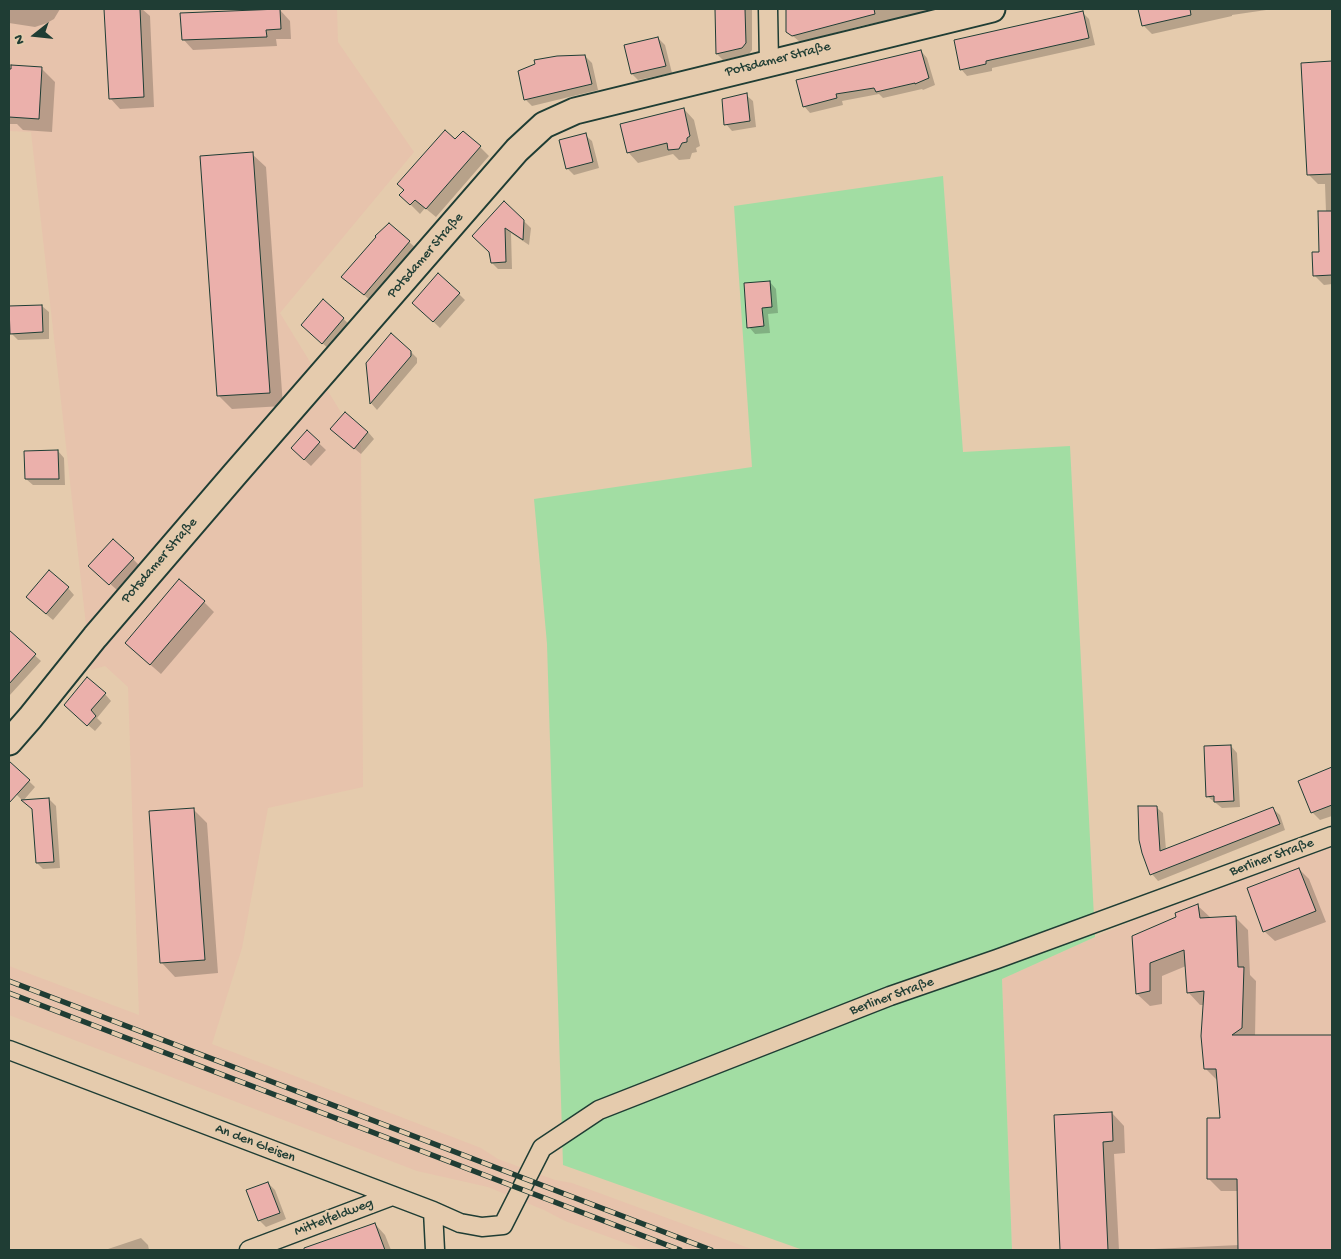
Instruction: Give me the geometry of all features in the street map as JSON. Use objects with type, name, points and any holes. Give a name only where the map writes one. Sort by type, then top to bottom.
[{"type":"street","points":[[768,9],[770,62]]},
{"type":"street","name":"Potsdamer Straße","points":[[9,742],[95,637],[235,474],[517,150],[544,124],[574,111],[992,9]]},
{"type":"street","name":"Berliner Straße","points":[[503,1225],[542,1148],[599,1110],[890,996],[997,959],[1332,836]]},
{"type":"street","name":"An den Gleisen","points":[[9,1050],[460,1223],[482,1227],[503,1225]]},
{"type":"street","name":"Mittelfeldweg","points":[[248,1250],[392,1196]]},
{"type":"street","points":[[432,1211],[436,1250]]},
{"type":"shaded area","points":[[9,9],[337,9],[338,42],[414,152],[280,313],[361,445],[363,787],[268,808],[242,948],[212,1044],[481,1148],[498,1159],[555,1180],[572,1183],[754,1250],[644,1250],[565,1221],[544,1210],[488,1187],[417,1171],[9,1015],[9,966],[139,1015],[128,687],[105,666],[91,670],[31,132],[9,131]]},
{"type":"shaded area","points":[[1332,836],[1332,1250],[1012,1250],[1002,979],[1095,937]]},
{"type":"green space","points":[[943,176],[963,452],[1070,446],[1095,937],[1002,979],[1012,1250],[803,1250],[563,1165],[547,644],[534,499],[752,467],[734,206]]},
{"type":"building","points":[[104,9],[140,9],[144,97],[109,99]]},
{"type":"building","points":[[280,9],[281,29],[266,30],[267,37],[182,40],[180,13]]},
{"type":"building","points":[[715,9],[745,9],[746,43],[742,48],[716,54]]},
{"type":"building","points":[[786,9],[874,9],[875,14],[792,36],[786,32]]},
{"type":"building","points":[[1138,9],[1190,9],[1191,15],[1142,26]]},
{"type":"building","points":[[1083,11],[1089,38],[986,61],[986,64],[960,70],[954,40]]},
{"type":"building","points":[[658,37],[666,66],[631,74],[624,45]]},
{"type":"building","points":[[921,50],[929,78],[915,84],[876,92],[874,88],[836,94],[837,98],[803,107],[796,80]]},
{"type":"building","points":[[585,55],[592,84],[524,100],[518,71],[535,64],[534,60],[557,56]]},
{"type":"building","points":[[1332,61],[1332,174],[1307,175],[1301,63]]},
{"type":"building","points":[[11,65],[42,67],[39,119],[9,117],[9,69],[11,69]]},
{"type":"building","points":[[747,93],[750,121],[724,125],[722,99]]},
{"type":"building","points":[[684,108],[690,136],[687,138],[687,142],[682,143],[679,149],[668,150],[667,143],[627,153],[620,124]]},
{"type":"building","points":[[445,130],[455,139],[463,131],[481,146],[426,209],[415,200],[410,205],[399,195],[404,190],[397,184]]},
{"type":"building","points":[[586,133],[593,162],[566,169],[559,140]]},
{"type":"building","points":[[253,152],[270,393],[217,396],[200,156]]},
{"type":"building","points":[[504,201],[524,220],[523,240],[505,228],[506,262],[491,263],[489,252],[472,236]]},
{"type":"building","points":[[1318,211],[1332,211],[1332,275],[1313,276],[1312,252],[1319,252]]},
{"type":"building","points":[[389,223],[410,241],[364,295],[341,277],[375,236]]},
{"type":"building","points":[[438,273],[460,293],[433,322],[412,303]]},
{"type":"building","points":[[770,281],[772,307],[762,308],[764,326],[747,328],[744,283]]},
{"type":"building","points":[[323,299],[344,318],[322,344],[301,325]]},
{"type":"building","points":[[42,305],[43,332],[10,334],[9,306]]},
{"type":"building","points":[[391,333],[411,351],[411,356],[370,404],[366,363]]},
{"type":"building","points":[[345,412],[368,432],[354,449],[330,429]]},
{"type":"building","points":[[307,430],[320,442],[304,460],[291,448]]},
{"type":"building","points":[[58,450],[59,479],[25,479],[24,451]]},
{"type":"building","points":[[113,539],[134,558],[109,585],[88,566]]},
{"type":"building","points":[[49,570],[69,587],[46,614],[26,597]]},
{"type":"building","points":[[179,579],[205,601],[150,665],[125,643]]},
{"type":"building","points":[[9,630],[36,654],[9,684]]},
{"type":"building","points":[[87,677],[106,693],[91,710],[96,716],[87,726],[64,705]]},
{"type":"building","points":[[1231,745],[1234,801],[1214,802],[1214,796],[1206,797],[1204,746]]},
{"type":"building","points":[[9,761],[30,780],[9,803]]},
{"type":"building","points":[[1332,767],[1332,805],[1311,813],[1298,781]]},
{"type":"building","points":[[49,798],[54,862],[36,863],[32,809],[21,800]]},
{"type":"building","points":[[1138,806],[1157,806],[1160,851],[1273,807],[1280,824],[1150,875],[1139,840]]},
{"type":"building","points":[[194,808],[205,960],[160,963],[149,811]]},
{"type":"building","points":[[1299,868],[1316,911],[1263,932],[1247,888]]},
{"type":"building","points":[[1198,904],[1200,918],[1236,916],[1238,967],[1244,967],[1242,1028],[1232,1035],[1332,1035],[1332,1250],[1238,1250],[1237,1179],[1207,1179],[1207,1118],[1220,1118],[1216,1069],[1204,1069],[1201,1036],[1204,991],[1187,993],[1184,950],[1150,963],[1150,991],[1136,994],[1132,936],[1176,917],[1175,913]]},
{"type":"building","points":[[1112,1112],[1113,1141],[1103,1142],[1108,1250],[1060,1250],[1054,1115]]},
{"type":"building","points":[[268,1182],[280,1213],[258,1221],[246,1190]]},
{"type":"building","points":[[375,1223],[385,1250],[304,1250],[304,1248]]},
{"type":"railway","points":[[9,981],[711,1250]]},
{"type":"railway","points":[[9,993],[680,1250]]}]
